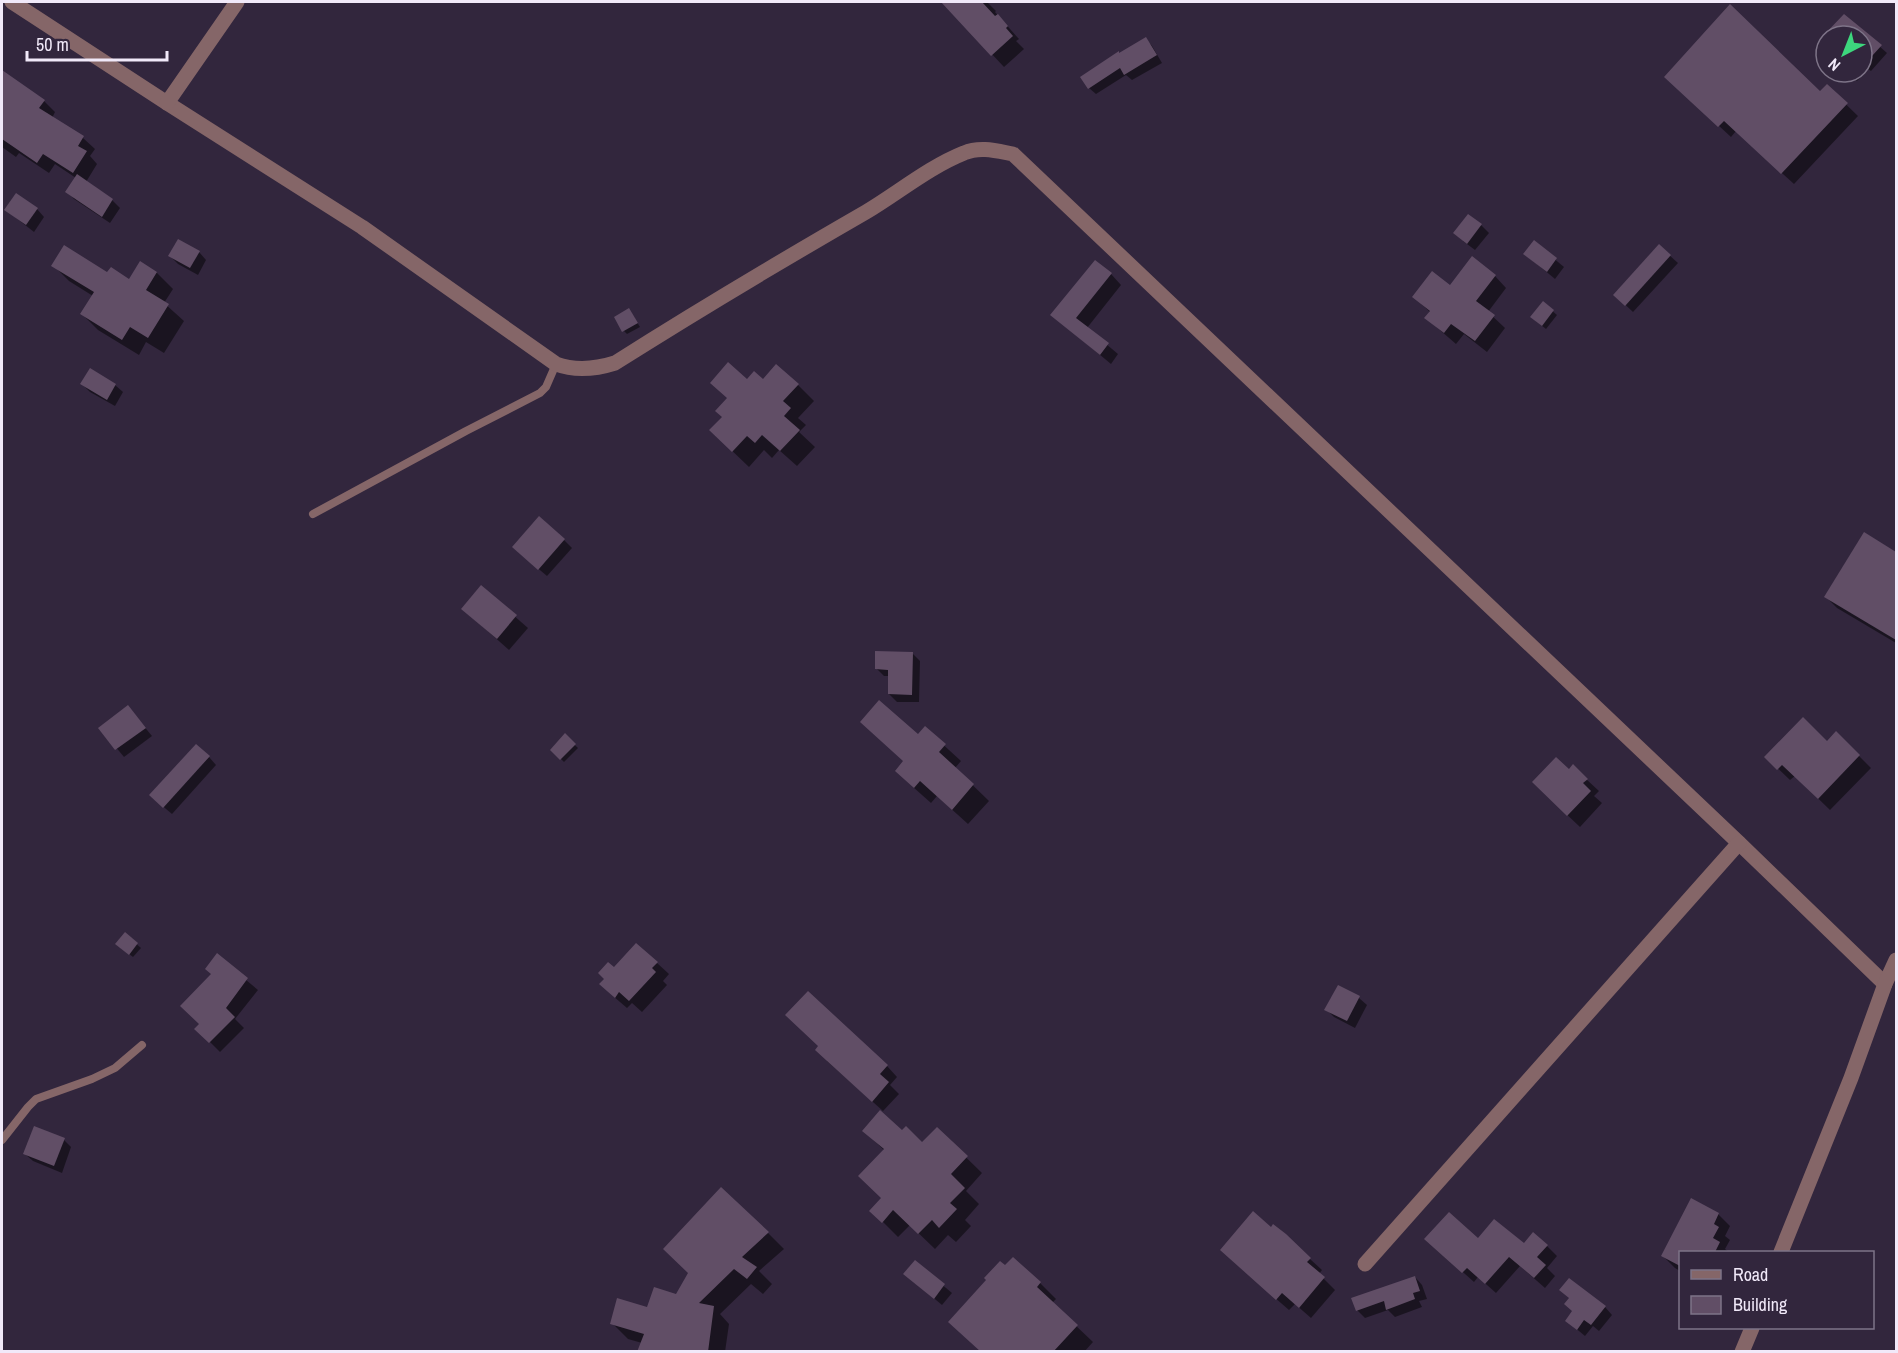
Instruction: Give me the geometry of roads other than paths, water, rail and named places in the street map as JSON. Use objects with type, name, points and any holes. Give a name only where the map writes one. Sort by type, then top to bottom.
[{"type":"street","points":[[12,2],[362,227],[556,364],[576,368],[603,367],[615,363],[707,305],[874,207],[934,168],[966,152],[988,149],[1013,154],[1885,984]]},
{"type":"street","points":[[167,103],[237,2]]},
{"type":"street","points":[[1365,1264],[1739,843]]},
{"type":"street","points":[[1781,1251],[1896,960]]},
{"type":"street","points":[[1742,1352],[1752,1329]]},
{"type":"lane","points":[[313,514],[540,393],[546,387],[556,364]]},
{"type":"lane","points":[[2,1140],[36,1099],[116,1068],[142,1045]]}]
